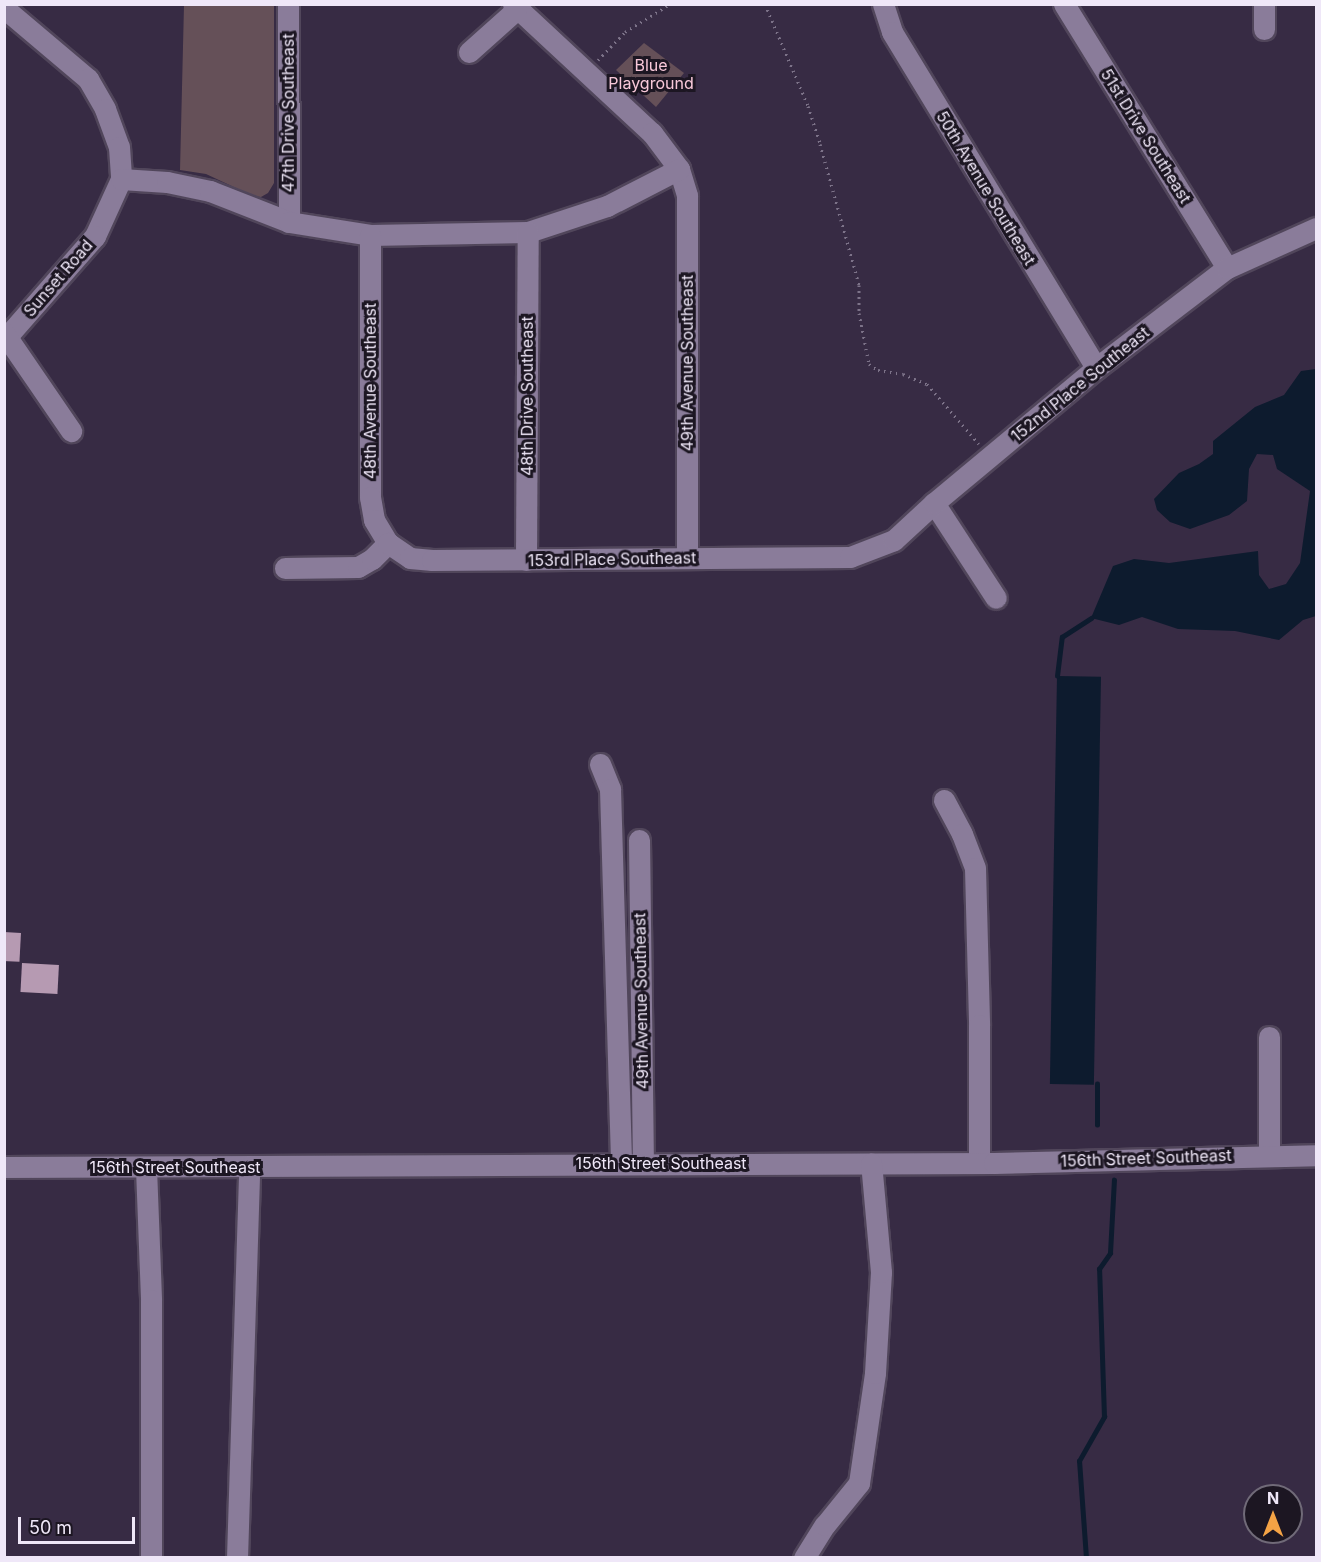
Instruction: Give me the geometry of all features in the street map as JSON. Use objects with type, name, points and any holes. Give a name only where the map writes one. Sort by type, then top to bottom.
[{"type":"street","name":"47th Drive Southeast","points":[[288,4],[289,222]]},
{"type":"street","name":"50th Avenue Southeast","points":[[883,4],[892,32],[1096,368]]},
{"type":"street","name":"51st Drive Southeast","points":[[1064,4],[1227,268]]},
{"type":"street","points":[[1264,4],[1264,29]]},
{"type":"street","points":[[13,9],[88,79],[105,109],[119,147],[121,179],[167,182],[210,191],[289,222],[370,235],[528,232],[607,206],[679,169],[652,133],[515,7],[469,52]]},
{"type":"street","name":"49th Avenue Southeast","points":[[679,169],[687,196],[687,558]]},
{"type":"street","name":"Sunset Road","points":[[6,336],[95,236],[121,179]]},
{"type":"street","name":"152nd Place Southeast","points":[[934,503],[1096,368],[1227,268],[1317,228]]},
{"type":"street","name":"48th Drive Southeast","points":[[526,560],[528,232]]},
{"type":"street","name":"48th Avenue Southeast","points":[[370,235],[370,497],[374,520],[388,543]]},
{"type":"street","points":[[6,336],[71,432]]},
{"type":"street","points":[[934,503],[996,598]]},
{"type":"street","name":"153rd Place Southeast","points":[[388,543],[410,558],[432,561],[850,556],[894,540],[934,503]]},
{"type":"street","points":[[285,568],[358,567],[372,559],[388,543]]},
{"type":"street","points":[[600,764],[610,789],[621,1162]]},
{"type":"street","points":[[944,800],[963,834],[975,868],[979,1025],[979,1163]]},
{"type":"street","name":"49th Avenue Southeast","points":[[639,840],[642,1162]]},
{"type":"street","points":[[1269,1037],[1269,1155]]},
{"type":"street","name":"156th Street Southeast","points":[[4,1167],[146,1168],[621,1162],[979,1163],[1317,1155]]},
{"type":"street","points":[[804,1557],[825,1526],[860,1483],[876,1373],[881,1272],[871,1162]]},
{"type":"street","points":[[237,1557],[249,1167]]},
{"type":"street","points":[[146,1168],[151,1300],[151,1557]]},
{"type":"path","points":[[586,73],[625,32],[670,4]]},
{"type":"path","points":[[765,4],[808,106],[820,144],[859,285],[859,313],[870,364],[878,370],[903,374],[927,384],[990,457]]},
{"type":"green space","points":[[184,5],[274,5],[274,183],[268,193],[261,197],[253,196],[206,174],[180,170]]},
{"type":"green space","name":"Blue Playground","points":[[644,43],[684,73],[656,107],[616,70]]},
{"type":"water","points":[[1316,369],[1316,616],[1303,620],[1279,640],[1235,631],[1178,629],[1142,617],[1119,625],[1091,618],[1113,566],[1134,559],[1169,563],[1258,551],[1259,575],[1269,589],[1286,584],[1300,563],[1310,491],[1277,469],[1273,455],[1257,454],[1249,469],[1247,501],[1229,515],[1190,529],[1170,522],[1157,510],[1154,499],[1179,473],[1199,464],[1213,454],[1213,441],[1255,407],[1284,395],[1301,371]]},
{"type":"water","points":[[1057,676],[1101,677],[1094,1085],[1050,1084]]},
{"type":"building","points":[[4,932],[21,933],[19,962],[4,961]]},
{"type":"building","points":[[22,963],[59,965],[57,994],[20,992]]},
{"type":"waterway","points":[[1057,676],[1062,637],[1091,618]]},
{"type":"waterway","points":[[1097,1084],[1097,1125]]},
{"type":"waterway","points":[[1086,1558],[1079,1461],[1104,1417],[1099,1269],[1110,1253],[1114,1180]]}]
